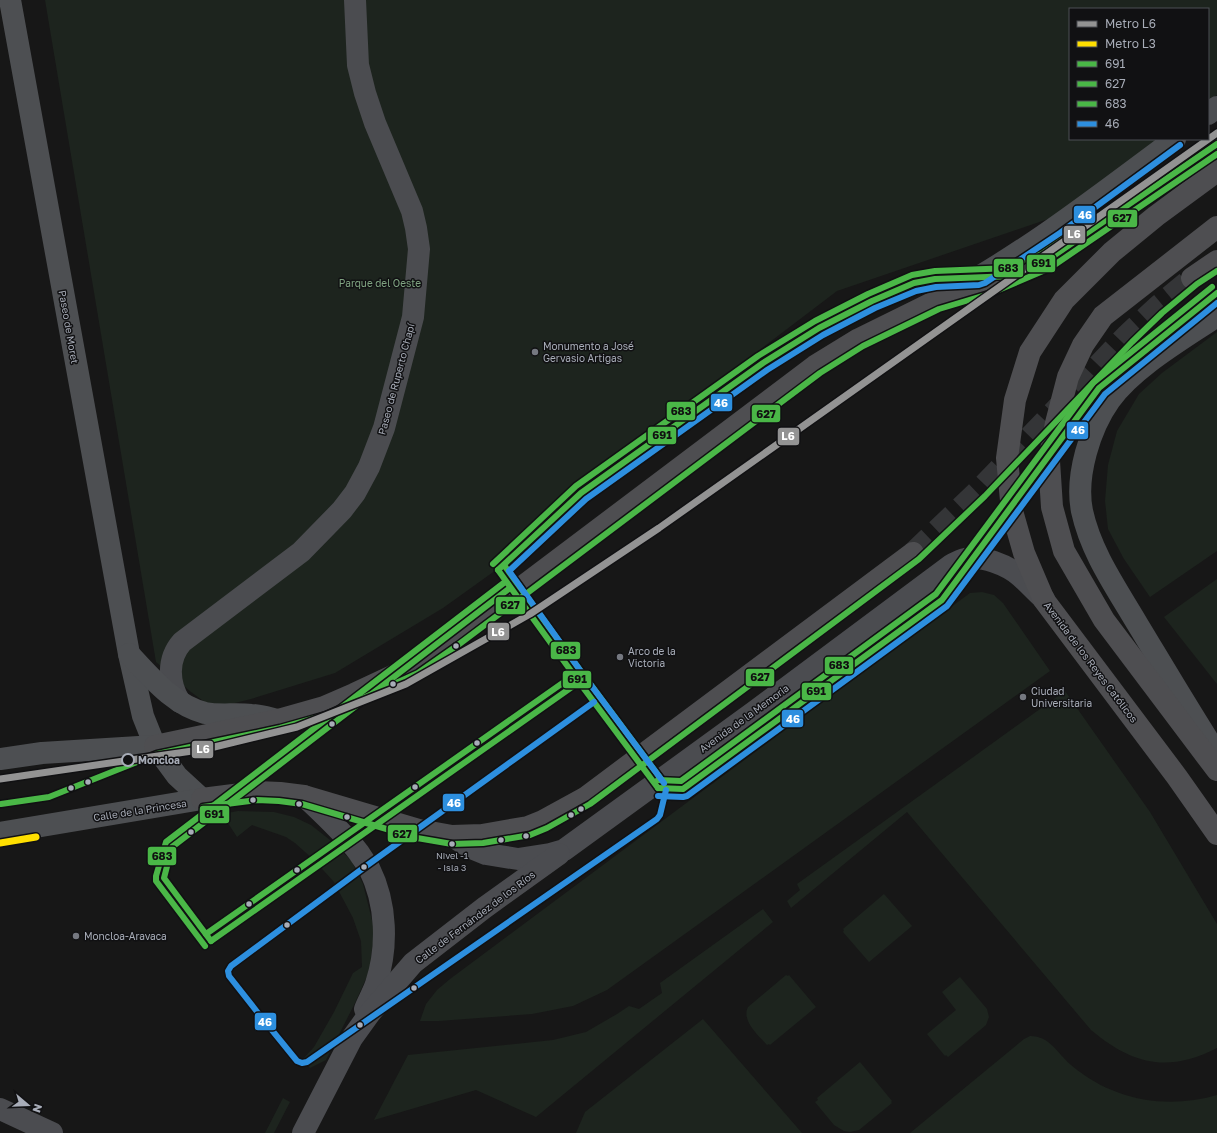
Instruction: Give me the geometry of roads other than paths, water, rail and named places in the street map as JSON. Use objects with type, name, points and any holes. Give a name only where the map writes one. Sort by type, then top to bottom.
[{"type":"highway","points":[[154,746],[278,720],[324,707],[414,666],[453,639],[815,366],[859,339],[936,301],[986,287],[1046,261],[1217,144]]},
{"type":"highway","name":"Avenida de los Reyes Católicos","points":[[1217,171],[1156,216],[1112,252],[1064,300],[1030,352],[1015,400],[1007,458],[1012,511],[1024,553],[1044,600],[1177,776],[1217,834]]},
{"type":"highway","points":[[1217,227],[1103,316],[1083,345],[1068,377],[1056,423],[1049,461],[1052,507],[1064,551],[1104,620],[1217,770]]},
{"type":"highway","points":[[1192,278],[1217,261]]},
{"type":"highway","name":"Avenida de la Memoria","points":[[304,796],[419,830],[452,836],[482,835],[528,827],[543,821],[585,798],[913,553]]},
{"type":"highway","name":"Calle de la Princesa","points":[[202,799],[257,792],[304,796]]},
{"type":"main road","name":"Paseo de Moret","points":[[10,0],[129,654],[143,716],[154,746],[177,776],[202,799]]},
{"type":"main road","points":[[1209,113],[1217,107]]},
{"type":"main road","points":[[936,301],[982,276],[1022,251],[1089,204],[1173,140]]},
{"type":"main road","points":[[1217,316],[1152,360],[1110,399],[1098,420],[1083,462],[1080,489],[1082,511],[1095,550],[1187,707],[1217,754]]},
{"type":"main road","points":[[129,654],[164,690],[189,708],[206,713],[251,714],[278,720]]},
{"type":"main road","points":[[0,759],[42,753],[154,746]]},
{"type":"main road","name":"Calle de la Princesa","points":[[0,833],[202,799]]},
{"type":"street","name":"Paseo de Ruperto Chapí","points":[[180,702],[174,690],[171,669],[172,658],[182,642],[301,552],[342,510],[355,493],[369,467],[384,428],[403,360],[413,317],[419,249],[412,211],[375,124],[365,93],[358,65],[355,0]]},
{"type":"street","name":"Avenida de la Memoria","points":[[452,836],[469,847],[486,854],[518,859],[550,854],[564,850],[754,712],[951,565],[965,559],[990,560],[1000,564],[1019,575],[1044,600]]},
{"type":"street","points":[[304,796],[339,829],[369,867],[380,899],[383,913],[384,936],[382,961],[375,985],[352,1038]]},
{"type":"street","name":"Calle de Fernández de los Ríos","points":[[303,1133],[352,1038],[370,1013],[413,963],[484,908],[564,850]]},
{"type":"street","points":[[0,1109],[52,1133]]},
{"type":"tunnel","points":[[913,553],[979,490],[1126,336],[1157,307],[1192,278]]},
{"type":"metro line","name":"L6","points":[[1209,139],[1217,133]]},
{"type":"metro line","name":"L6","points":[[0,779],[206,749],[297,727],[406,684],[530,614],[659,528],[1207,140]]},
{"type":"metro line","name":"L3","points":[[0,843],[36,837]]},
{"type":"place","name":"Monumento a José Gervasio Artigas","points":[[535,352]]},
{"type":"place","name":"Arco de la Victoria","points":[[620,657]]},
{"type":"place","name":"Ciudad Universitaria","points":[[1023,697]]},
{"type":"place","name":"Moncloa","points":[[128,760]]},
{"type":"place","name":"Nivel -1 - Isla 3","points":[[452,844]]},
{"type":"place","name":"Moncloa-Aravaca","points":[[76,936]]},
{"type":"park label","name":"Parque del Oeste","points":[[380,283]]}]
